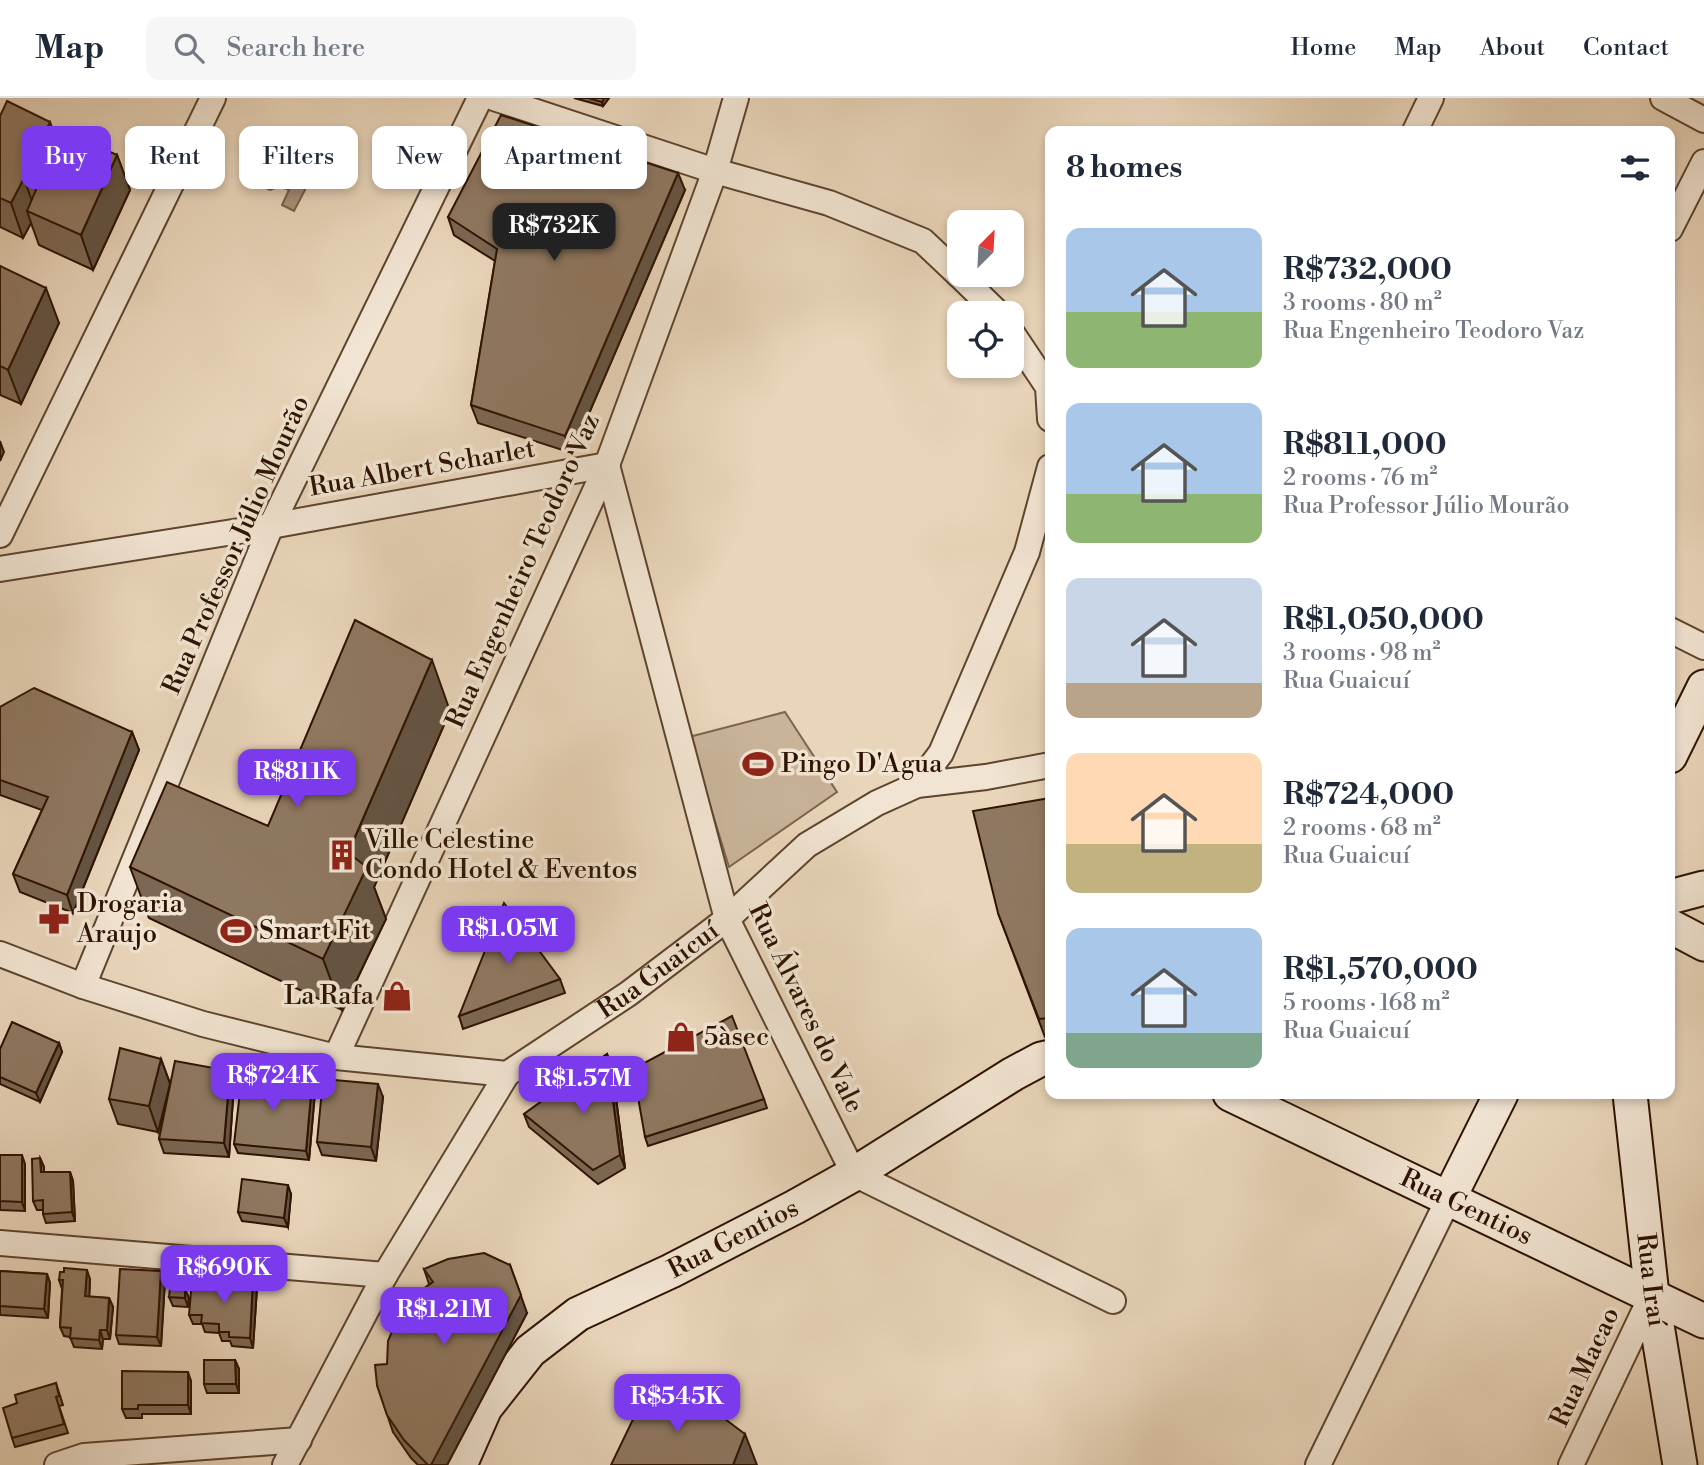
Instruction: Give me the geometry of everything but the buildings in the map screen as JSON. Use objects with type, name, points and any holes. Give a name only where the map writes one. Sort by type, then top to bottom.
[{"type":"street","points":[[0,535],[213,98]]},
{"type":"street","name":"Rua Professor Júlio Mourão","points":[[83,986],[271,526],[480,98]]},
{"type":"street","points":[[494,98],[715,171],[829,203],[923,241],[947,264]]},
{"type":"street","name":"Rua Engenheiro Teodoro Vaz","points":[[336,1057],[607,465],[715,171],[736,98]]},
{"type":"street","points":[[1417,126],[1431,98]]},
{"type":"street","points":[[1663,98],[1704,120]]},
{"type":"street","points":[[1675,219],[1704,162]]},
{"type":"street","points":[[971,287],[986,301]]},
{"type":"street","points":[[1024,351],[1045,382]]},
{"type":"street","name":"Rua Albert Scharlet","points":[[0,569],[271,526],[607,465]]},
{"type":"street","name":"Rua Álvares do Vale","points":[[607,465],[727,919],[854,1174]]},
{"type":"street","points":[[917,785],[941,753],[1021,565],[1045,484]]},
{"type":"street","points":[[1675,632],[1704,647]]},
{"type":"street","points":[[1675,746],[1704,687]]},
{"type":"street","name":"Rua Guaicuí","points":[[507,1074],[628,994],[727,919],[807,845],[877,803],[917,785],[986,777],[1045,766]]},
{"type":"street","points":[[1675,896],[1704,888]]},
{"type":"street","points":[[1675,929],[1704,944]]},
{"type":"street","points":[[0,954],[83,986],[204,1024],[336,1057],[507,1074],[385,1275],[285,1465]]},
{"type":"street","name":"Rua Gentios","points":[[460,1465],[485,1408],[530,1351],[578,1314],[671,1271],[854,1174],[1013,1074],[1045,1058]]},
{"type":"street","name":"Rua Gentios","points":[[1241,1099],[1704,1321]]},
{"type":"street","points":[[1318,1465],[1498,1099]]},
{"type":"street","name":"Rua Iraí","points":[[1631,1099],[1652,1295],[1680,1465]]},
{"type":"street","points":[[854,1174],[1113,1301]]},
{"type":"street","points":[[1592,1267],[1622,1257],[1646,1239]]},
{"type":"street","points":[[0,1243],[385,1275]]},
{"type":"street","name":"Rua Macao","points":[[1571,1465],[1652,1295]]},
{"type":"street","points":[[57,1465],[84,1456],[299,1440]]},
{"type":"shaded area","name":"Pingo D'Agua","points":[[785,712],[837,792],[729,867],[689,737]]},
{"type":"water","points":[[287,189],[306,189],[294,211],[282,205],[289,190]]},
{"type":"place","name":"Pingo D'Agua","points":[[758,764]]},
{"type":"place","name":"Ville Celestine Condo Hotel & Eventos","points":[[342,855]]},
{"type":"place","name":"Drogaria Araujo","points":[[54,919]]},
{"type":"place","name":"Smart Fit","points":[[236,931]]},
{"type":"place","name":"La Rafa","points":[[397,996]]},
{"type":"place","name":"5àsec","points":[[681,1037]]}]
